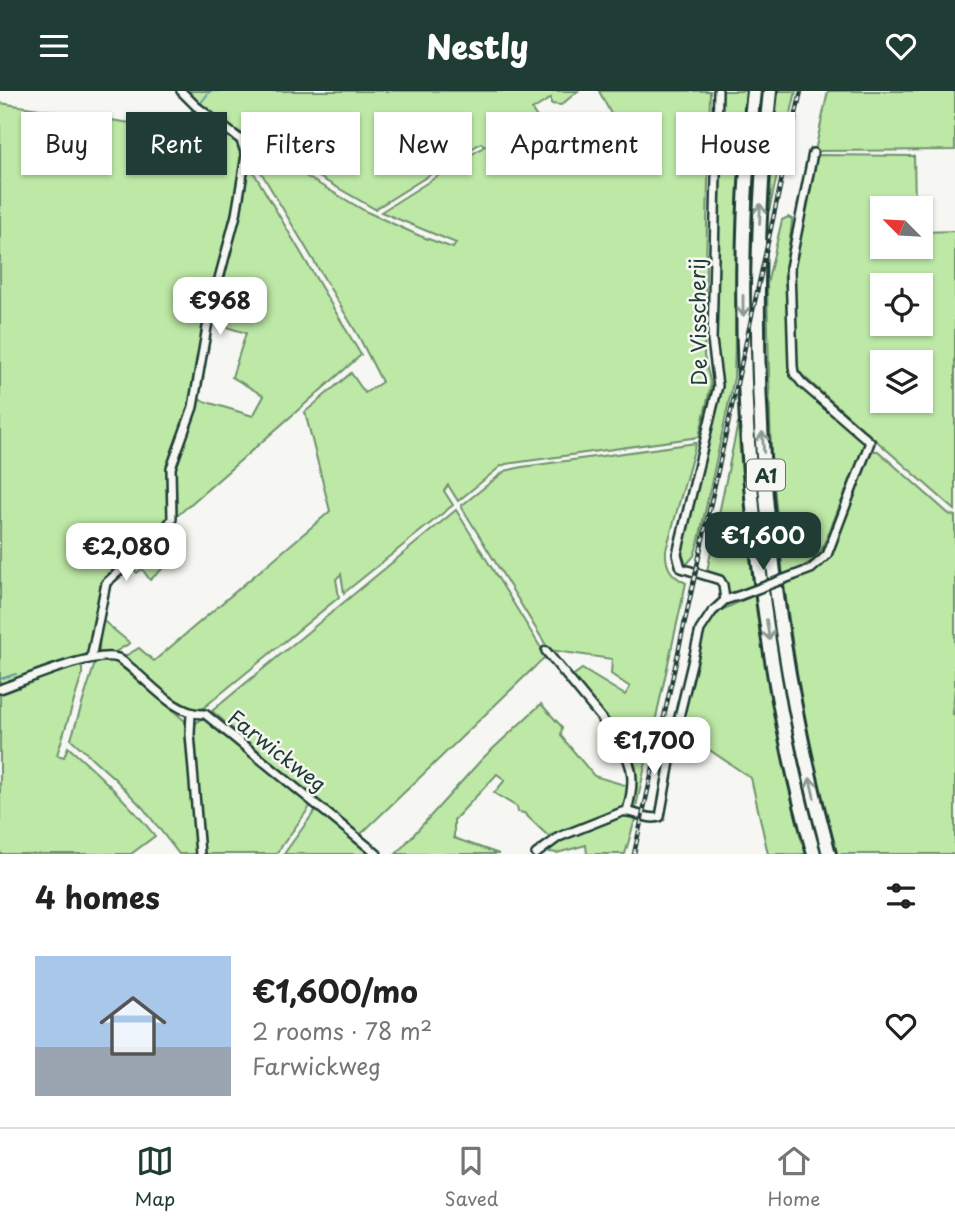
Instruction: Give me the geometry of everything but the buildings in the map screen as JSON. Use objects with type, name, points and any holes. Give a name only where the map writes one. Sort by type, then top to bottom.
[{"type":"highway","name":"A1","points":[[754,91],[747,175],[743,282],[744,366],[752,492],[762,593],[776,677],[789,750],[814,854]]},
{"type":"highway","name":"A1","points":[[770,91],[761,178],[758,279],[759,364],[768,501],[777,602],[790,678],[802,744],[829,854]]},
{"type":"street","points":[[91,658],[106,583],[168,527],[173,518],[171,468],[193,407],[209,316],[236,215],[246,150],[241,140],[196,106],[181,91]]},
{"type":"street","name":"De Visscherij","points":[[718,91],[712,340],[718,386],[677,554],[681,568],[720,580],[725,600]]},
{"type":"street","points":[[536,854],[559,837],[626,811],[653,818],[660,817],[697,637],[706,618],[725,600],[811,569],[827,555],[870,442],[794,373],[790,268],[813,153]]},
{"type":"street","points":[[546,651],[617,737],[626,753],[634,774],[626,811]]},
{"type":"street","name":"Farwickweg","points":[[0,689],[91,658],[107,655],[118,658],[177,706],[191,714],[205,713],[377,854]]},
{"type":"street","points":[[191,714],[190,734],[200,854]]},
{"type":"green space","points":[[186,91],[578,91],[561,105],[551,104],[551,98],[532,110],[533,112],[486,112],[486,175],[662,175],[662,112],[610,112],[599,91],[710,91],[710,112],[676,112],[676,175],[708,175],[704,356],[711,385],[699,437],[506,464],[458,501],[448,485],[444,491],[453,505],[344,593],[341,574],[336,579],[339,597],[191,718],[122,658],[139,648],[154,661],[330,511],[305,412],[351,373],[365,393],[382,382],[359,337],[263,175],[304,175],[367,212],[453,248],[456,243],[381,212],[439,175],[472,175],[472,154],[485,146],[481,143],[472,149],[472,112],[374,112],[374,175],[430,175],[375,209],[315,175],[360,175],[360,112],[241,112],[241,133],[227,124],[227,112],[208,112]]},
{"type":"green space","points":[[721,91],[748,91],[747,112],[721,112]]},
{"type":"green space","points":[[777,91],[796,91],[791,112],[776,112]]},
{"type":"green space","points":[[828,91],[955,91],[955,150],[815,151]]},
{"type":"green space","points":[[0,103],[59,112],[21,112],[21,175],[112,175],[112,120],[126,122],[126,175],[227,175],[227,131],[241,150],[241,158],[234,203],[205,315],[189,410],[168,468],[170,513],[167,523],[107,575],[100,590],[89,655],[0,685]]},
{"type":"green space","points":[[820,155],[914,156],[915,196],[870,196],[870,259],[933,259],[933,232],[955,231],[955,510],[797,368],[791,275],[815,159]]},
{"type":"green space","points":[[244,175],[255,175],[361,355],[177,516],[174,469],[197,399],[253,416],[264,396],[232,377],[246,333],[210,322]]},
{"type":"green space","points":[[719,175],[742,175],[737,251],[734,378],[699,540],[694,556],[686,565],[680,549],[720,391],[715,344]]},
{"type":"green space","points":[[771,175],[777,175],[769,211]]},
{"type":"green space","points":[[788,217],[792,219],[785,274],[789,369],[792,375],[866,441],[823,547],[810,562],[792,571],[793,580],[821,566],[831,553],[872,451],[878,451],[949,514],[955,516],[955,854],[836,854],[799,689],[784,584],[771,457],[767,284],[782,220]]},
{"type":"green space","points":[[738,423],[756,586],[808,854],[768,854],[751,778],[680,730],[704,629],[713,614],[750,597],[747,588],[731,594],[722,578],[707,571]]},
{"type":"green space","points":[[696,443],[666,550],[670,570],[686,583],[636,807],[640,812],[631,809],[634,768],[621,738],[571,677],[582,669],[625,695],[630,687],[611,674],[612,659],[549,650],[461,506],[505,471]]},
{"type":"green space","points":[[456,510],[546,656],[359,836],[212,711]]},
{"type":"green space","points":[[173,526],[178,555],[150,580],[142,569],[137,573],[129,564]]},
{"type":"green space","points":[[100,618],[130,643],[115,652],[99,652]]},
{"type":"green space","points":[[96,660],[112,660],[117,663],[185,721],[197,854],[179,854],[143,808],[71,739]]},
{"type":"green space","points":[[78,665],[82,668],[82,675],[57,755],[64,757],[68,747],[114,790],[155,836],[131,854],[0,854],[0,691]]},
{"type":"green space","points":[[541,704],[562,727],[561,736],[594,776],[631,787],[625,808],[548,836],[524,813],[518,812],[517,807],[494,793],[505,780],[497,774],[454,820],[454,838],[499,854],[396,854],[483,758]]},
{"type":"green space","points":[[204,716],[312,804],[276,854],[203,854],[193,726]]},
{"type":"green space","points":[[317,808],[372,854],[284,854]]},
{"type":"green space","points":[[623,814],[639,817],[634,823],[625,854],[587,854],[586,845],[557,853],[537,850]]},
{"type":"waterway","points":[[200,104],[210,91]]},
{"type":"waterway","points":[[0,679],[16,674]]},
{"type":"railway","points":[[634,854],[801,91]]}]
